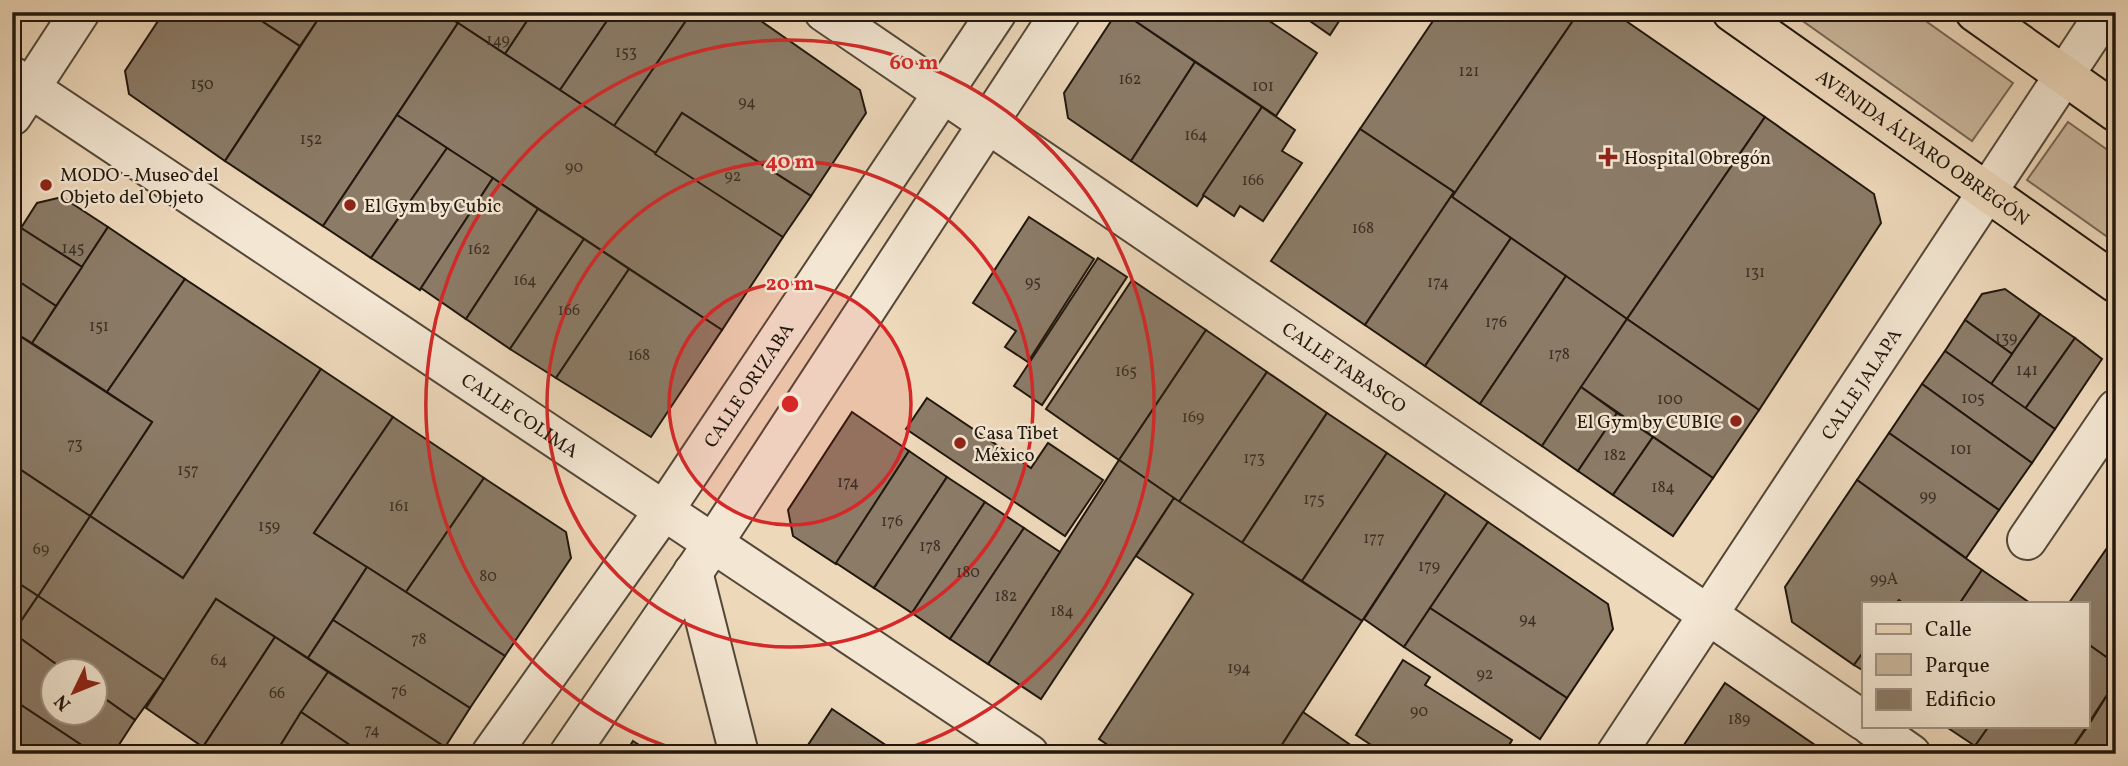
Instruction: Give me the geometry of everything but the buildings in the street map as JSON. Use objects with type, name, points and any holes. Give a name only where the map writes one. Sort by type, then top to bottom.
[{"type":"main road","name":"AVENIDA ÁLVARO OBREGÓN","points":[[1732,12],[2116,284]]},
{"type":"main road","points":[[1975,12],[2116,112]]},
{"type":"street","points":[[19,93],[80,12]]},
{"type":"street","name":"CALLE TABASCO","points":[[824,12],[1862,720]]},
{"type":"street","name":"CALLE ORIZABA","points":[[491,754],[665,509],[997,12]]},
{"type":"street","points":[[569,754],[714,542],[1061,12]]},
{"type":"street","name":"CALLE JALAPA","points":[[1616,754],[2106,12]]},
{"type":"street","name":"CALLE COLIMA","points":[[19,93],[665,509],[1029,754]]},
{"type":"street","points":[[2026,540],[2116,409]]},
{"type":"street","points":[[693,572],[739,754]]},
{"type":"street","points":[[1874,728],[1911,754]]},
{"type":"green space","points":[[1790,12],[1913,12],[2013,83],[1972,141]]},
{"type":"green space","points":[[2068,122],[2116,156],[2116,243],[2027,180]]},
{"type":"place","name":"Hospital Obregón","points":[[1608,157]]},
{"type":"place","name":"MODO - Museo del Objeto del Objeto","points":[[46,185]]},
{"type":"place","name":"El Gym by Cubic","points":[[350,205]]},
{"type":"place","name":"El Gym by CUBIC","points":[[1736,421]]},
{"type":"place","name":"Casa Tibet México","points":[[960,443]]}]
